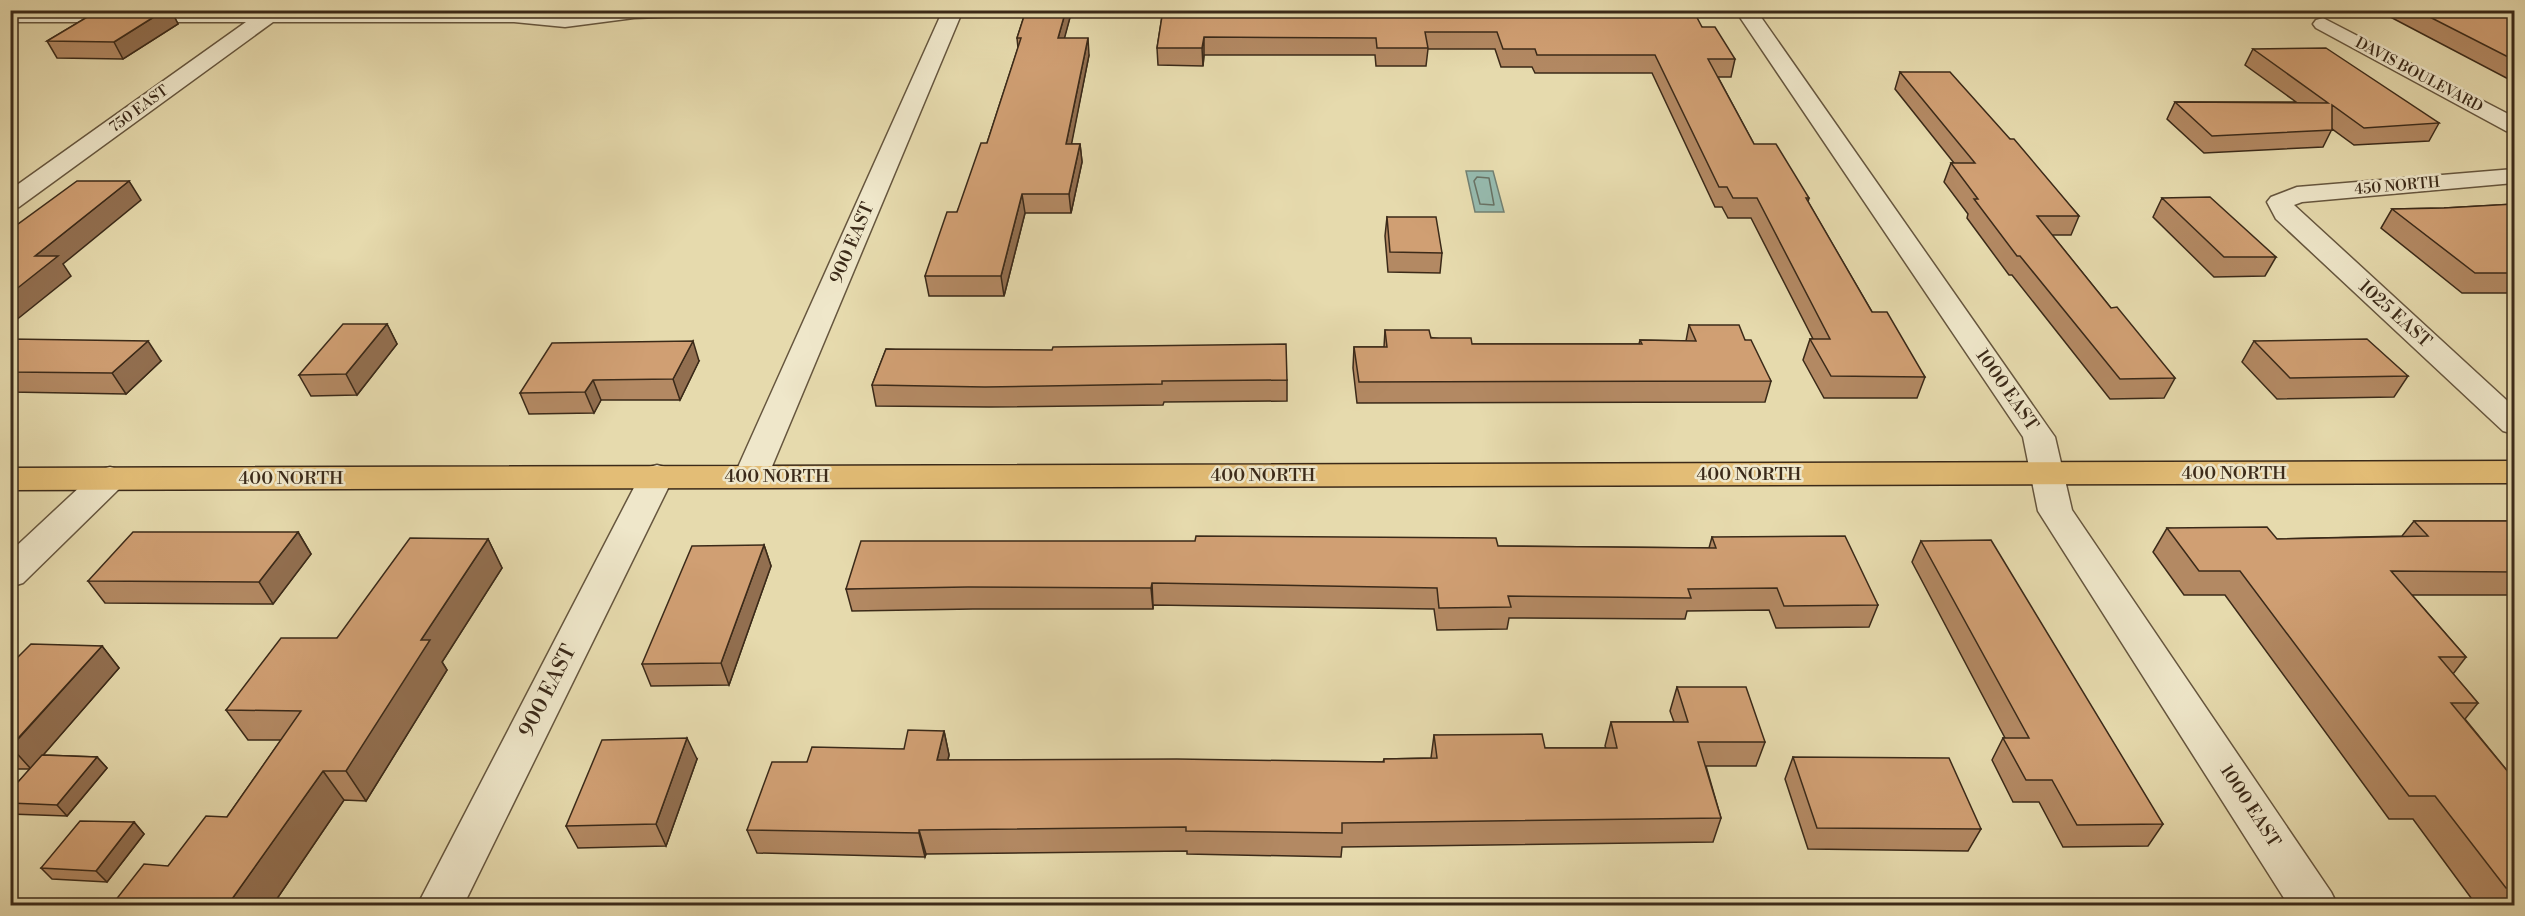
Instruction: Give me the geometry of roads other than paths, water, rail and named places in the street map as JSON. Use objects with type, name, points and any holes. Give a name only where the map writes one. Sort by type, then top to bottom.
[{"type":"main road","name":"400 NORTH","points":[[10,478],[2514,472]]},
{"type":"street","points":[[10,16],[514,16],[565,21],[634,12],[687,10]]},
{"type":"street","name":"900 EAST","points":[[752,476],[952,10]]},
{"type":"street","name":"1000 EAST","points":[[1745,10],[2039,437],[2055,512],[2315,906]]},
{"type":"street","name":"750 EAST","points":[[10,202],[268,16]]},
{"type":"street","name":"DAVIS BOULEVARD","points":[[2324,24],[2514,126]]},
{"type":"street","name":"450 NORTH","points":[[2280,202],[2297,195],[2514,176]]},
{"type":"street","name":"1025 EAST","points":[[2280,202],[2285,213],[2514,424]]},
{"type":"street","name":"900 EAST","points":[[440,906],[657,476]]},
{"type":"street","points":[[10,574],[110,478]]},
{"type":"water","points":[[1466,171],[1493,171],[1504,212],[1475,212]]}]
